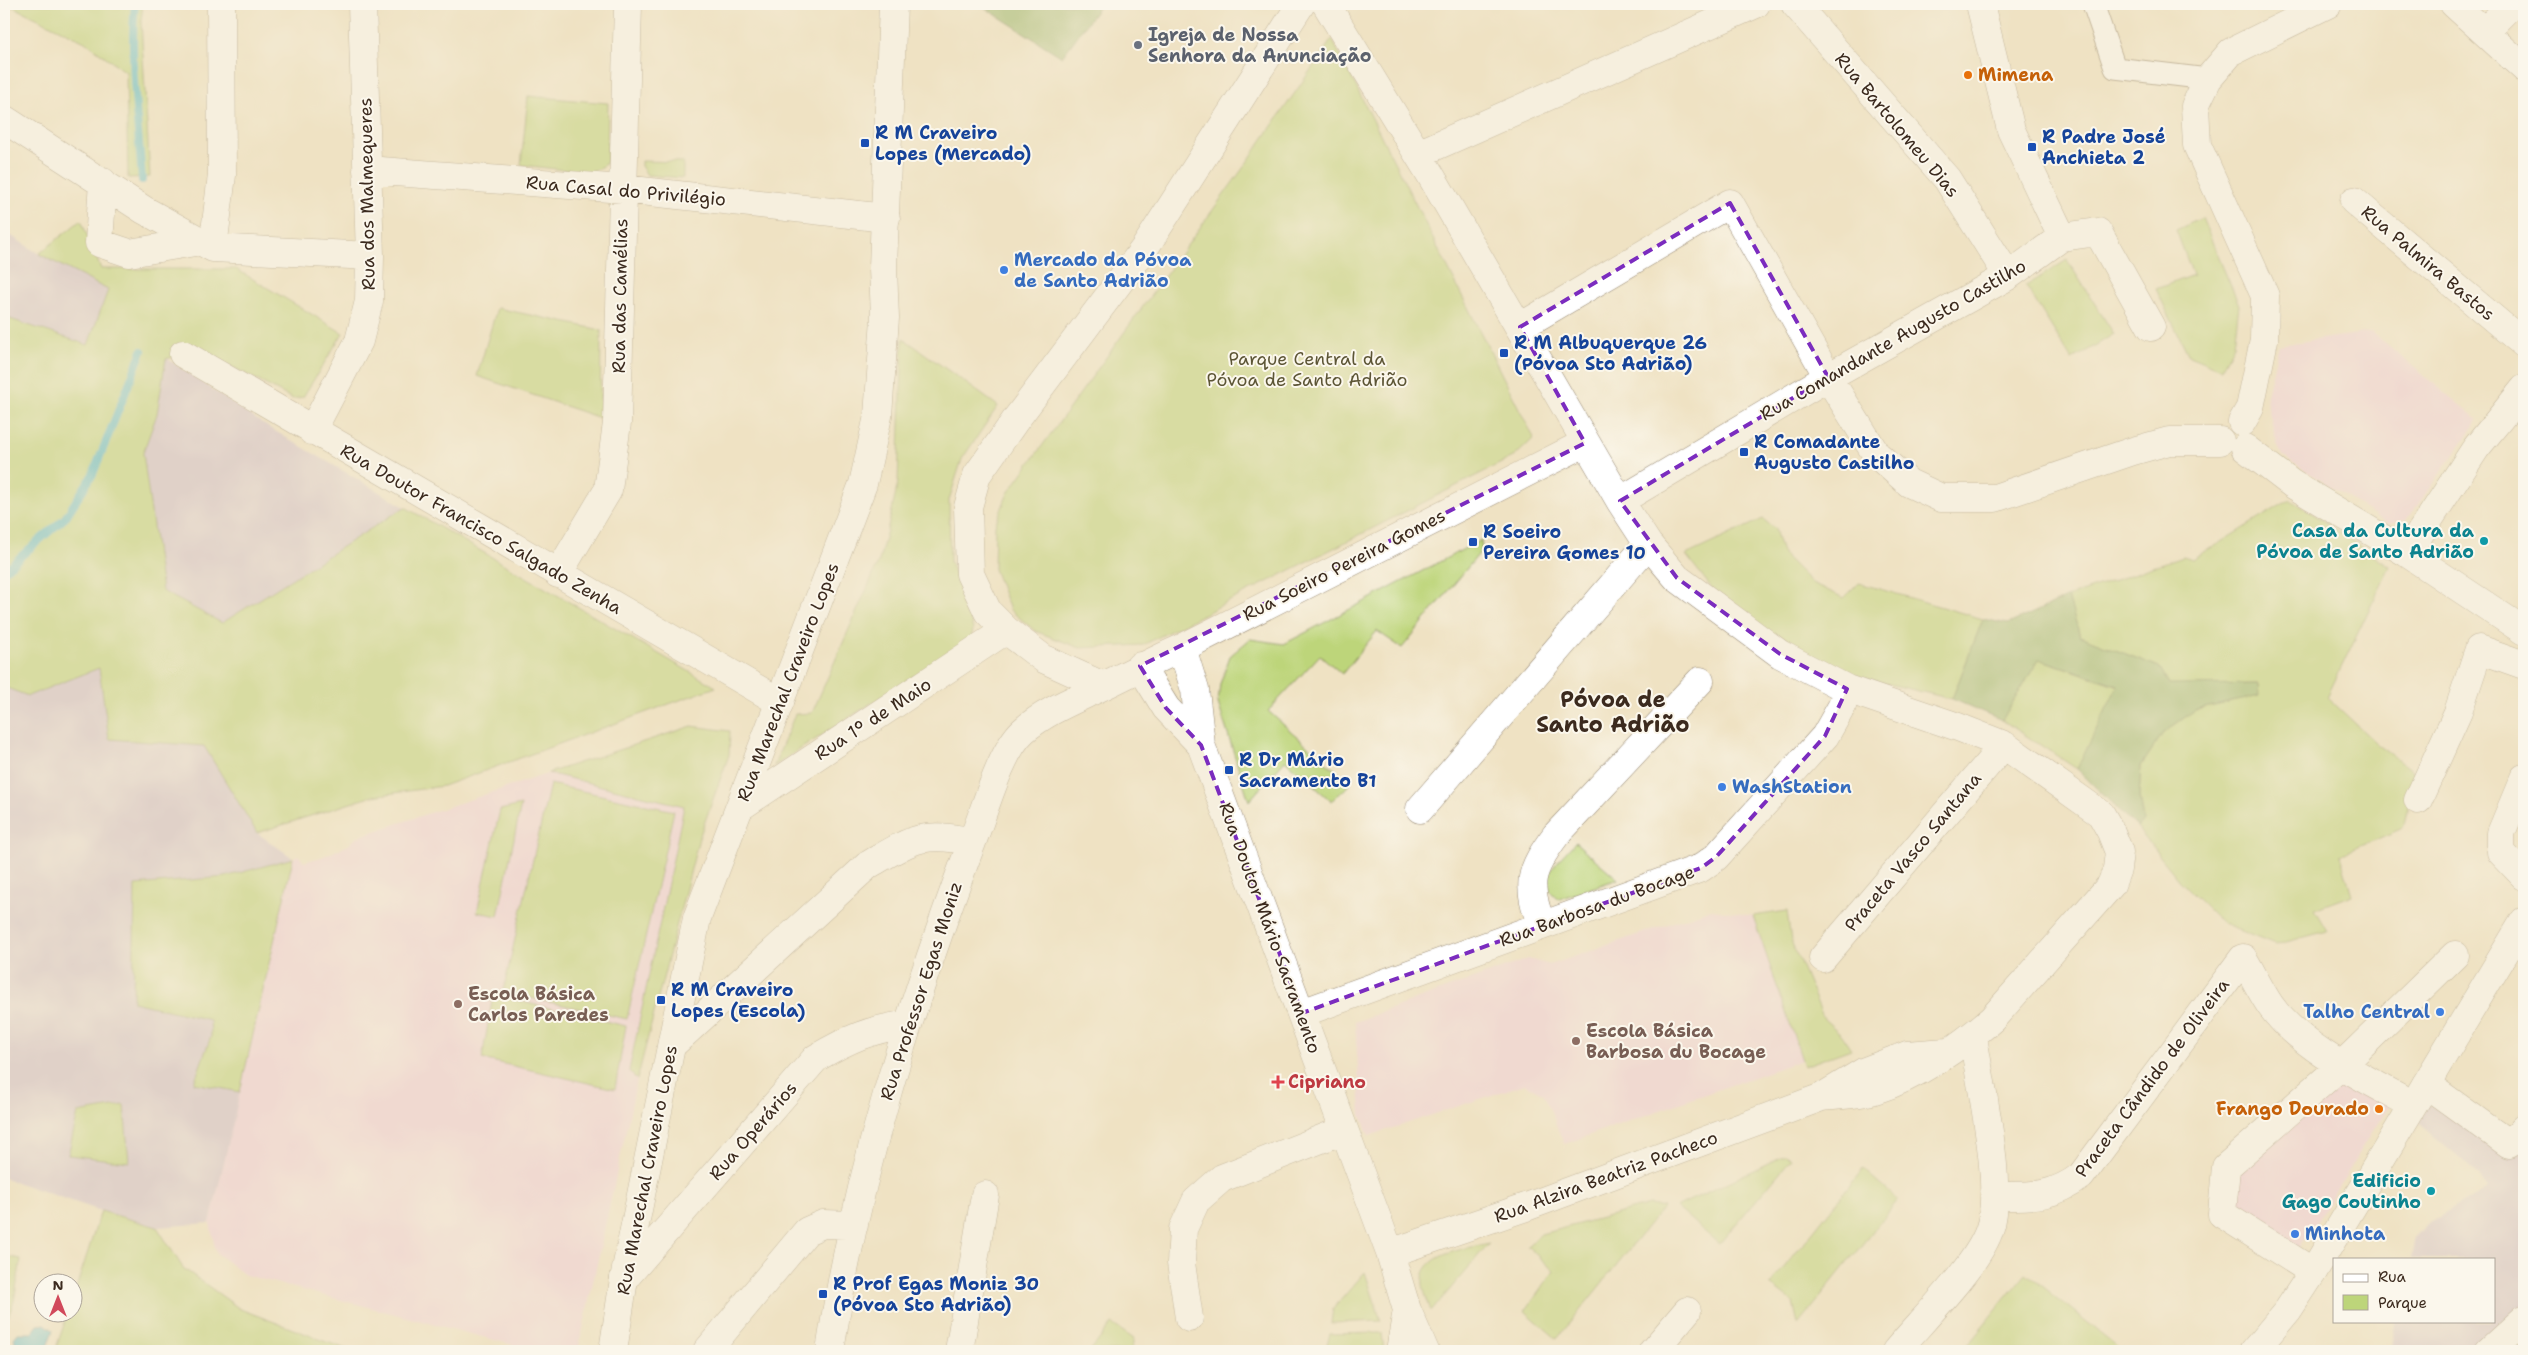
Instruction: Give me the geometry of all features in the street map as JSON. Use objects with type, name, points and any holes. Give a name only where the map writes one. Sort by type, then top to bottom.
[{"type":"street","points":[[207,244],[222,174],[221,4]]},
{"type":"street","name":"Rua dos Malmequeres","points":[[312,432],[359,341],[369,301],[370,256],[362,4]]},
{"type":"street","name":"Rua das Camélias","points":[[558,574],[608,490],[618,423],[628,4]]},
{"type":"street","name":"Rua Marechal Craveiro Lopes","points":[[613,1351],[624,1279],[698,918],[863,484],[878,416],[885,318],[883,268],[886,218],[885,184],[893,4]]},
{"type":"street","points":[[1103,686],[1044,659],[1006,630],[988,612],[970,574],[968,507],[977,475],[1017,418],[1144,249],[1301,4]]},
{"type":"street","points":[[1326,4],[1418,154],[1620,501],[1648,544],[1677,578],[1780,654],[1847,689],[1958,727],[2004,746]]},
{"type":"street","points":[[1418,154],[1756,4]]},
{"type":"street","name":"Rua Bartolomeu Dias","points":[[1795,4],[1947,180],[2008,276]]},
{"type":"street","points":[[1980,4],[2011,130],[2062,237],[2098,232],[2152,327]]},
{"type":"street","points":[[2093,4],[2115,68],[2208,79]]},
{"type":"street","points":[[2236,437],[2250,408],[2264,340],[2265,296],[2197,144],[2195,106],[2208,79],[2231,52],[2328,4]]},
{"type":"street","points":[[2454,4],[2524,68]]},
{"type":"street","points":[[2485,31],[2512,4]]},
{"type":"street","points":[[4,119],[144,210],[207,244]]},
{"type":"street","name":"Rua Casal do Privilégio","points":[[367,170],[623,189],[886,218]]},
{"type":"street","points":[[103,182],[99,244],[129,252],[207,244],[370,256]]},
{"type":"street","name":"Rua Palmira Bastos","points":[[2354,201],[2524,344]]},
{"type":"street","points":[[1520,327],[1730,203],[1828,377],[1876,454],[1909,483],[1941,498],[1995,498],[2133,451],[2170,441],[2236,437],[2292,484],[2407,553],[2524,631]]},
{"type":"street","name":"Rua Comandante Augusto Castilho","points":[[1620,501],[1828,377],[2008,276],[2062,237]]},
{"type":"street","name":"Rua Doutor Francisco Salgado Zenha","points":[[183,354],[312,432],[780,702]]},
{"type":"street","points":[[2407,553],[2476,448],[2524,388]]},
{"type":"street","name":"Rua Soeiro Pereira Gomes","points":[[1103,686],[1140,666],[1182,648],[1585,442]]},
{"type":"street","points":[[1420,809],[1648,544]]},
{"type":"street","name":"Rua 1º de Maio","points":[[740,807],[1006,630]]},
{"type":"street","name":"Rua Doutor Mário Sacramento","points":[[1182,648],[1195,690],[1201,745],[1390,1253],[1407,1310],[1426,1351]]},
{"type":"street","points":[[2418,800],[2458,712],[2479,649],[2524,665]]},
{"type":"street","name":"Rua Doutor Mário Sacramento","points":[[1140,666],[1166,708],[1201,745]]},
{"type":"street","points":[[1542,926],[1532,901],[1532,875],[1541,856],[1556,835],[1700,681]]},
{"type":"street","name":"Rua Professor Egas Moniz","points":[[830,1351],[854,1225],[884,1102],[946,909],[1006,757],[1023,731],[1062,706],[1103,686]]},
{"type":"street","name":"Rua Barbosa du Bocage","points":[[1302,1013],[1701,868],[1716,858],[1825,736],[1842,706],[1847,689]]},
{"type":"street","name":"Rua Alzira Beatriz Pacheco","points":[[1390,1253],[1529,1206],[1822,1097],[1873,1091],[1914,1075],[1946,1052],[1973,1036],[2016,995],[2111,885],[2117,869],[2119,852],[2101,814],[2004,746]]},
{"type":"street","name":"Praceta Vasco Santana","points":[[1823,958],[2004,746]]},
{"type":"street","points":[[2524,778],[2501,833],[2501,852],[2524,876]]},
{"type":"street","points":[[672,1045],[868,865],[903,844],[926,836],[954,838],[972,842]]},
{"type":"street","points":[[2254,1351],[2288,1310],[2313,1272],[2524,920]]},
{"type":"street","points":[[2313,1272],[2222,1214],[2226,1166],[2341,1066],[2455,955]]},
{"type":"street","name":"Praceta Cândido de Oliveira","points":[[1996,1196],[2032,1196],[2064,1188],[2081,1176],[2243,958],[2271,1006],[2295,1031],[2341,1066]]},
{"type":"street","name":"Rua Operários","points":[[624,1279],[816,1058],[846,1040],[874,1030],[908,1024]]},
{"type":"street","points":[[1896,1351],[1975,1258],[1989,1231],[1996,1196],[1973,1036]]},
{"type":"street","points":[[2341,1066],[2420,1094],[2519,1143]]},
{"type":"street","points":[[1188,1318],[1180,1263],[1183,1229],[1196,1201],[1222,1178],[1344,1130]]},
{"type":"street","points":[[959,1351],[985,1195]]},
{"type":"street","points":[[707,1351],[807,1231],[823,1224],[854,1225]]},
{"type":"street","points":[[1400,1351],[1407,1310]]},
{"type":"street","points":[[1653,1351],[1687,1311]]},
{"type":"street","points":[[2489,1351],[2524,1319]]},
{"type":"highlighted area","points":[[1730,203],[1828,377],[1620,501],[1677,578],[1780,654],[1847,689],[1825,736],[1716,857],[1701,868],[1302,1013],[1201,745],[1166,708],[1140,666],[1585,443],[1520,327]]},
{"type":"shaded area","points":[[4,231],[39,254],[108,290],[88,346],[4,317]]},
{"type":"shaded area","points":[[2371,332],[2478,420],[2407,520],[2387,523],[2284,457],[2277,444],[2266,399],[2279,345]]},
{"type":"shaded area","points":[[166,358],[263,424],[405,507],[222,623],[162,592],[143,453],[157,414]]},
{"type":"shaded area","points":[[99,668],[109,739],[204,746],[257,833],[293,858],[225,877],[135,885],[211,1020],[211,1036],[194,1083],[240,1092],[210,1223],[157,1227],[101,1211],[4,1178],[4,687],[28,696]]},
{"type":"shaded area","name":"Escola Básica Carlos Paredes","points":[[692,726],[730,731],[729,755],[699,838],[637,1080],[578,1351],[536,1351],[245,1275],[216,1253],[210,1223],[293,858],[298,855],[304,862],[322,857],[349,845],[357,837]]},
{"type":"shaded area","name":"Escola Básica Barbosa du Bocage","points":[[1712,909],[1753,916],[1802,1060],[1564,1144],[1544,1094],[1525,1084],[1369,1136],[1361,1115],[1355,1022],[1528,959],[1550,965]]},
{"type":"shaded area","points":[[2345,1072],[2393,1100],[2294,1257],[2228,1209],[2230,1175]]},
{"type":"shaded area","points":[[2429,1104],[2464,1119],[2517,1155],[2524,1146],[2524,1341],[2512,1351],[2390,1351],[2396,1322],[2496,1322],[2496,1258],[2411,1258],[2415,1237],[2429,1222],[2488,1189],[2480,1176],[2418,1123]]},
{"type":"green space","points":[[4,4],[143,4],[141,21],[150,177],[128,178],[126,72],[87,43],[14,7]]},
{"type":"green space","points":[[979,4],[1101,4],[1062,57]]},
{"type":"green space","name":"Parque Central da Póvoa de Santo Adrião","points":[[1332,39],[1534,438],[1515,456],[1143,645],[1080,648],[1035,631],[1010,610],[994,569],[995,525],[1008,493],[1241,171]]},
{"type":"green space","points":[[528,96],[608,103],[607,163],[591,173],[521,165]]},
{"type":"green space","points":[[641,161],[683,162],[683,178],[647,175],[641,166]]},
{"type":"green space","points":[[2202,218],[2239,305],[2234,345],[2221,369],[2189,356],[2156,289],[2193,275],[2176,230]]},
{"type":"green space","points":[[81,220],[101,269],[236,269],[343,333],[303,397],[293,399],[200,350],[166,359],[157,414],[143,453],[162,591],[222,623],[405,507],[716,687],[443,786],[373,796],[257,833],[204,746],[109,739],[99,668],[28,696],[4,687],[4,317],[88,345],[108,290],[39,254]]},
{"type":"green space","points":[[2067,260],[2114,334],[2072,360],[2026,286]]},
{"type":"green space","points":[[497,308],[601,330],[600,418],[477,376]]},
{"type":"green space","points":[[903,338],[998,406],[962,459],[949,500],[950,562],[967,605],[973,630],[971,639],[774,766],[795,714],[812,713],[879,561],[898,482]]},
{"type":"green space","points":[[2291,499],[2390,566],[2327,697],[2377,744],[2416,773],[2403,828],[2340,855],[2352,895],[2314,909],[2327,931],[2275,945],[2223,924],[2180,881],[2137,828],[2143,821],[2139,797],[2141,766],[2163,733],[2195,710],[2259,696],[2259,684],[2169,686],[2159,667],[2080,636],[2068,597],[2183,556],[2193,559]]},
{"type":"green space","points":[[1763,519],[1775,529],[1782,553],[1812,583],[1844,598],[1859,583],[1983,619],[1952,699],[1855,676],[1802,656],[1721,600],[1686,555]]},
{"type":"green space","points":[[1481,540],[1482,550],[1402,648],[1377,631],[1342,674],[1320,655],[1268,711],[1351,784],[1331,801],[1285,760],[1249,801],[1218,703],[1220,684],[1230,656],[1250,639],[1284,644]]},
{"type":"green space","points":[[2068,597],[2080,636],[2159,667],[2169,685],[2259,684],[2260,696],[2195,710],[2163,733],[2141,766],[2139,797],[2143,821],[2137,828],[2077,769],[2118,685],[2039,659],[2002,720],[1952,699],[1983,619],[2008,624]]},
{"type":"green space","points":[[2039,659],[2118,686],[2077,769],[2002,720]]},
{"type":"green space","points":[[692,726],[730,731],[729,755],[699,838],[637,1080],[629,1071],[684,806],[548,773]]},
{"type":"green space","points":[[550,784],[674,811],[627,1019],[503,992]]},
{"type":"green space","points":[[521,805],[498,916],[477,912],[500,810]]},
{"type":"green space","points":[[1575,842],[1618,879],[1559,899],[1551,892],[1548,885],[1549,878],[1557,863]]},
{"type":"green space","points":[[293,858],[240,1092],[194,1083],[211,1036],[210,1020],[133,1002],[135,885],[225,877]]},
{"type":"green space","points":[[1787,911],[1791,941],[1824,1019],[1842,1035],[1851,1049],[1804,1066],[1753,916]]},
{"type":"green space","points":[[493,995],[626,1026],[615,1089],[482,1059]]},
{"type":"green space","points":[[124,1105],[129,1162],[68,1155],[78,1113]]},
{"type":"green space","points":[[1785,1155],[1791,1159],[1719,1244],[1676,1207]]},
{"type":"green space","points":[[1863,1169],[1898,1200],[1798,1324],[1793,1302],[1770,1285]]},
{"type":"green space","points":[[1650,1205],[1663,1207],[1557,1339],[1525,1311],[1554,1271],[1527,1246],[1541,1234]]},
{"type":"green space","points":[[101,1211],[157,1227],[183,1268],[240,1309],[351,1351],[55,1351],[65,1322],[82,1322],[81,1272]]},
{"type":"green space","points":[[1489,1243],[1431,1312],[1423,1285],[1424,1274],[1428,1266],[1446,1254]]},
{"type":"green space","points":[[4,1256],[21,1259],[14,1301],[4,1328]]},
{"type":"green space","points":[[1365,1272],[1381,1321],[1331,1323],[1333,1309]]},
{"type":"green space","points":[[2026,1273],[2123,1351],[1962,1351]]},
{"type":"green space","points":[[1112,1324],[1134,1339],[1131,1351],[1090,1351]]},
{"type":"green space","points":[[1382,1333],[1384,1351],[1325,1351],[1330,1334]]},
{"type":"water","points":[[45,1324],[53,1330],[46,1350],[30,1351],[16,1346],[14,1338],[18,1333],[32,1333],[38,1325]]},
{"type":"waterway","points":[[135,4],[133,48],[142,180]]},
{"type":"waterway","points":[[4,571],[65,518],[93,474],[142,351]]},
{"type":"place","name":"Igreja de Nossa Senhora da Anunciação","points":[[1138,45]]},
{"type":"place","name":"Mimena","points":[[1968,75]]},
{"type":"place","name":"R M Craveiro Lopes (Mercado)","points":[[865,143]]},
{"type":"place","name":"R Padre José Anchieta 2","points":[[2032,147]]},
{"type":"place","name":"Mercado da Póvoa de Santo Adrião","points":[[1004,270]]},
{"type":"place","name":"R M Albuquerque 26 (Póvoa Sto Adrião)","points":[[1504,353]]},
{"type":"place","name":"R Comadante Augusto Castilho","points":[[1744,452]]},
{"type":"place","name":"Casa da Cultura da Póvoa de Santo Adrião","points":[[2484,541]]},
{"type":"place","name":"R Soeiro Pereira Gomes 10","points":[[1473,542]]},
{"type":"place","name":"R Dr Mário Sacramento B1","points":[[1229,770]]},
{"type":"place","name":"WashStation","points":[[1722,787]]},
{"type":"place","name":"R M Craveiro Lopes (Escola)","points":[[661,1000]]},
{"type":"place","name":"Escola Básica Carlos Paredes","points":[[458,1004]]},
{"type":"place","name":"Talho Central","points":[[2440,1012]]},
{"type":"place","name":"Escola Básica Barbosa du Bocage","points":[[1576,1041]]},
{"type":"place","name":"Cipriano","points":[[1278,1082]]},
{"type":"place","name":"Frango Dourado","points":[[2379,1109]]},
{"type":"place","name":"Edificio Gago Coutinho","points":[[2431,1191]]},
{"type":"place","name":"Minhota","points":[[2295,1234]]},
{"type":"place","name":"R Prof Egas Moniz 30 (Póvoa Sto Adrião)","points":[[823,1294]]},
{"type":"district","name":"Póvoa de Santo Adrião","points":[[1613,712]]}]
